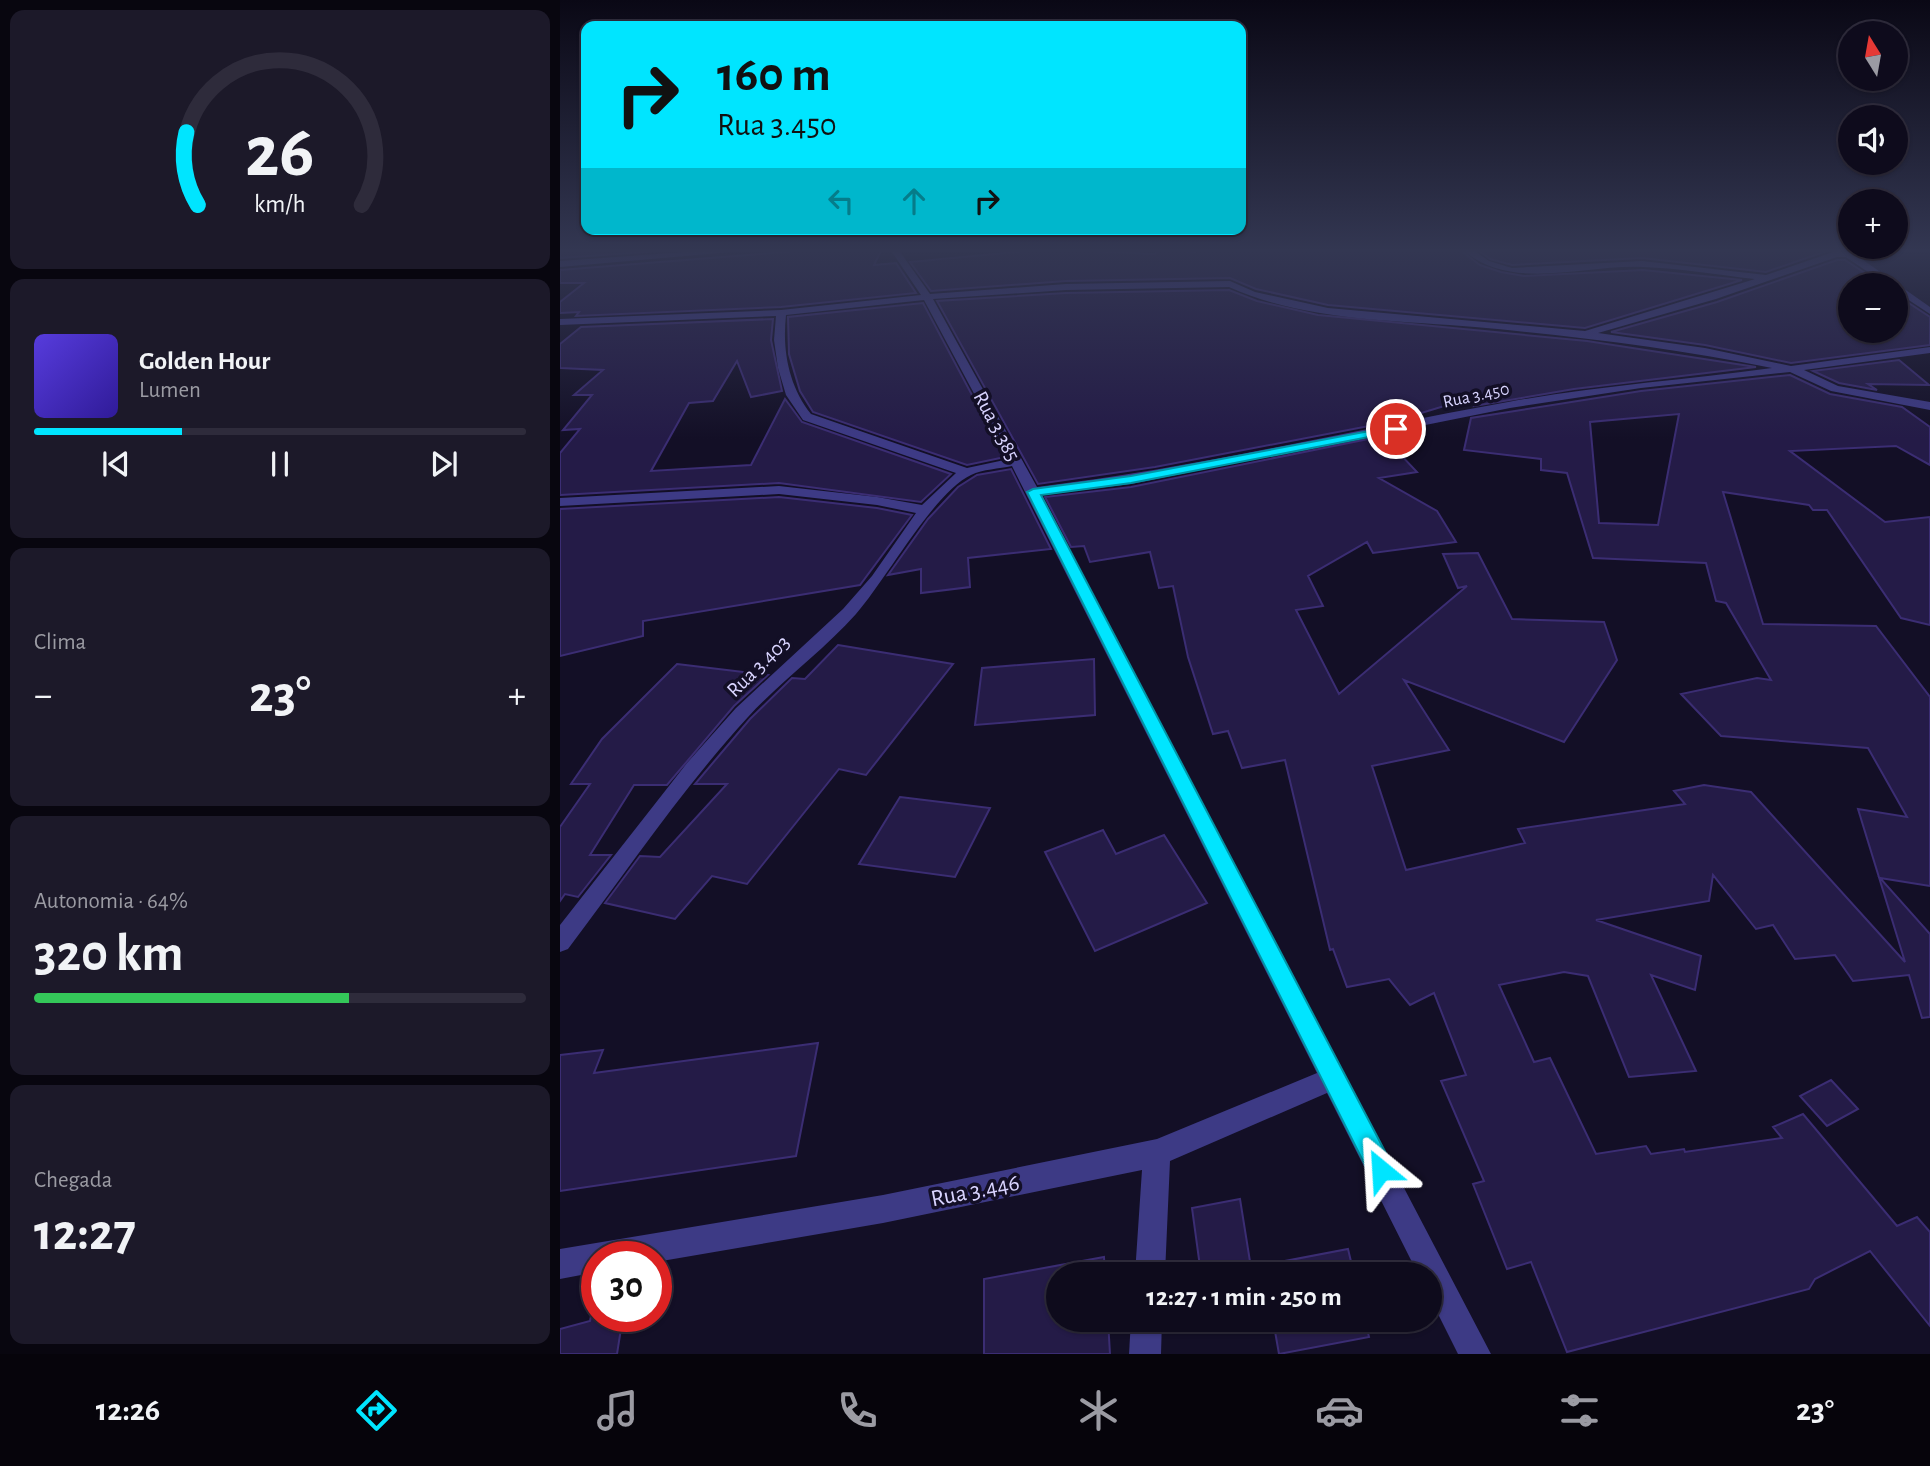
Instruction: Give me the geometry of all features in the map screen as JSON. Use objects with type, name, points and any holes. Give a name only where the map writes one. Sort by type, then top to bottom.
[{"type":"street","points":[[560,322],[788,312]]},
{"type":"street","name":"Rua 3.385","points":[[935,312],[1033,492],[1475,1354]]},
{"type":"street","points":[[1351,312],[1583,334],[1705,351],[1792,369],[1835,389],[1930,407]]},
{"type":"street","points":[[1583,334],[1657,312]]},
{"type":"street","points":[[781,313],[778,336],[791,395],[807,417],[966,472]]},
{"type":"street","name":"Rua 3.450","points":[[1033,492],[1131,480],[1510,405],[1641,385],[1792,369],[1930,350]]},
{"type":"street","name":"Rua 3.403","points":[[560,942],[694,768],[742,712],[849,612],[877,579],[925,510],[945,488],[966,472],[1016,461]]},
{"type":"street","points":[[560,502],[779,490],[877,501],[925,510]]},
{"type":"street","name":"Rua 3.446","points":[[672,1244],[883,1209],[1157,1153],[1334,1078]]},
{"type":"street","points":[[1151,1262],[1157,1153]]},
{"type":"street","points":[[560,1264],[581,1260]]},
{"type":"street","points":[[1145,1354],[1146,1332]]},
{"type":"building","points":[[579,312],[663,312],[576,316]]},
{"type":"building","points":[[834,312],[928,312],[1005,457],[967,465],[813,412],[800,391],[789,354],[788,317]]},
{"type":"building","points":[[943,312],[1306,312],[1587,341],[1756,367],[1574,389],[1474,406],[1477,396],[1395,421],[1155,467],[1038,484]]},
{"type":"building","points":[[1408,312],[1637,312],[1585,328]]},
{"type":"building","points":[[1681,312],[1838,312],[1838,343],[1908,343],[1908,312],[1923,312],[1930,317],[1930,345],[1791,363],[1705,345],[1611,332]]},
{"type":"building","points":[[773,319],[771,340],[782,391],[751,397],[737,361],[713,401],[689,403],[651,471],[751,465],[785,399],[802,422],[951,474],[921,502],[779,483],[560,495],[560,453],[580,429],[563,430],[592,395],[574,395],[603,370],[560,368],[560,344],[581,327]]},
{"type":"building","points":[[1899,360],[1929,385],[1868,384],[1877,390],[1839,383],[1813,371]]},
{"type":"building","points":[[1790,375],[1830,394],[1902,407],[1930,427],[1930,465],[1896,446],[1790,451],[1885,522],[1930,517],[1930,625],[1901,618],[1827,510],[1813,510],[1809,505],[1723,492],[1763,624],[1876,626],[1930,697],[1930,886],[1880,878],[1930,934],[1930,1017],[1922,1018],[1909,975],[1853,981],[1835,955],[1795,959],[1773,925],[1756,929],[1713,875],[1709,901],[1596,920],[1701,956],[1695,990],[1651,975],[1696,1071],[1629,1077],[1588,976],[1564,972],[1499,985],[1534,1062],[1550,1058],[1596,1154],[1646,1146],[1651,1154],[1684,1149],[1685,1152],[1782,1138],[1773,1127],[1803,1114],[1897,1226],[1917,1217],[1930,1232],[1930,1326],[1870,1251],[1815,1279],[1809,1289],[1567,1352],[1531,1262],[1507,1269],[1473,1184],[1484,1181],[1441,1081],[1466,1075],[1434,993],[1410,1005],[1389,979],[1347,987],[1333,949],[1330,950],[1285,760],[1242,768],[1228,731],[1213,734],[1188,657],[1173,586],[1159,588],[1150,552],[1090,562],[1084,546],[1071,547],[1045,497],[1131,487],[1383,436],[1417,472],[1379,478],[1437,511],[1456,542],[1373,553],[1367,542],[1308,576],[1323,606],[1296,610],[1339,694],[1467,586],[1458,588],[1443,554],[1478,553],[1512,619],[1604,622],[1617,660],[1564,742],[1404,680],[1449,750],[1372,766],[1406,870],[1525,843],[1518,829],[1685,804],[1674,791],[1704,785],[1751,792],[1905,962],[1858,809],[1907,817],[1868,748],[1721,736],[1681,694],[1757,678],[1771,680],[1726,603],[1716,601],[1706,563],[1593,558],[1567,473],[1541,470],[1541,459],[1464,450],[1471,418],[1641,391]],"holes":[[[1679,414],[1658,525],[1599,523],[1590,422]]]},
{"type":"building","points":[[1011,469],[1051,549],[968,558],[970,587],[921,593],[921,569],[888,575],[928,519],[958,487],[977,475]]},
{"type":"building","points":[[779,497],[877,508],[912,515],[860,585],[643,621],[643,636],[560,656],[560,509]]},
{"type":"building","points":[[838,645],[953,664],[866,775],[839,769],[747,884],[712,876],[675,919],[605,903],[640,856],[660,857],[727,784],[695,784],[750,719],[792,678],[805,679]]},
{"type":"building","points":[[1094,659],[1095,715],[975,725],[982,668]]},
{"type":"building","points":[[677,664],[768,675],[734,706],[667,785],[634,785],[590,855],[611,855],[578,897],[565,894],[560,901],[560,827],[590,784],[571,784],[602,739]]},
{"type":"building","points":[[900,797],[990,808],[955,877],[859,864]]},
{"type":"building","points":[[1103,830],[1116,854],[1164,835],[1207,903],[1095,951],[1045,852]]},
{"type":"building","points":[[818,1043],[796,1156],[560,1191],[560,1055],[603,1050],[594,1073]]},
{"type":"building","points":[[1831,1080],[1858,1109],[1827,1126],[1800,1096]]},
{"type":"building","points":[[1240,1199],[1250,1262],[1199,1262],[1192,1208]]},
{"type":"building","points":[[1348,1249],[1351,1262],[1280,1262]]},
{"type":"building","points":[[1104,1257],[1104,1262],[1077,1262]]},
{"type":"building","points":[[1046,1268],[1046,1332],[1109,1332],[1110,1354],[984,1354],[984,1279]]},
{"type":"building","points":[[581,1323],[581,1332],[620,1332],[617,1354],[560,1354],[560,1329]]},
{"type":"building","points":[[1275,1332],[1368,1332],[1369,1337],[1279,1354]]},
{"type":"route","points":[[1381,1170],[1033,492],[1131,480],[1280,449],[1396,429]]}]
